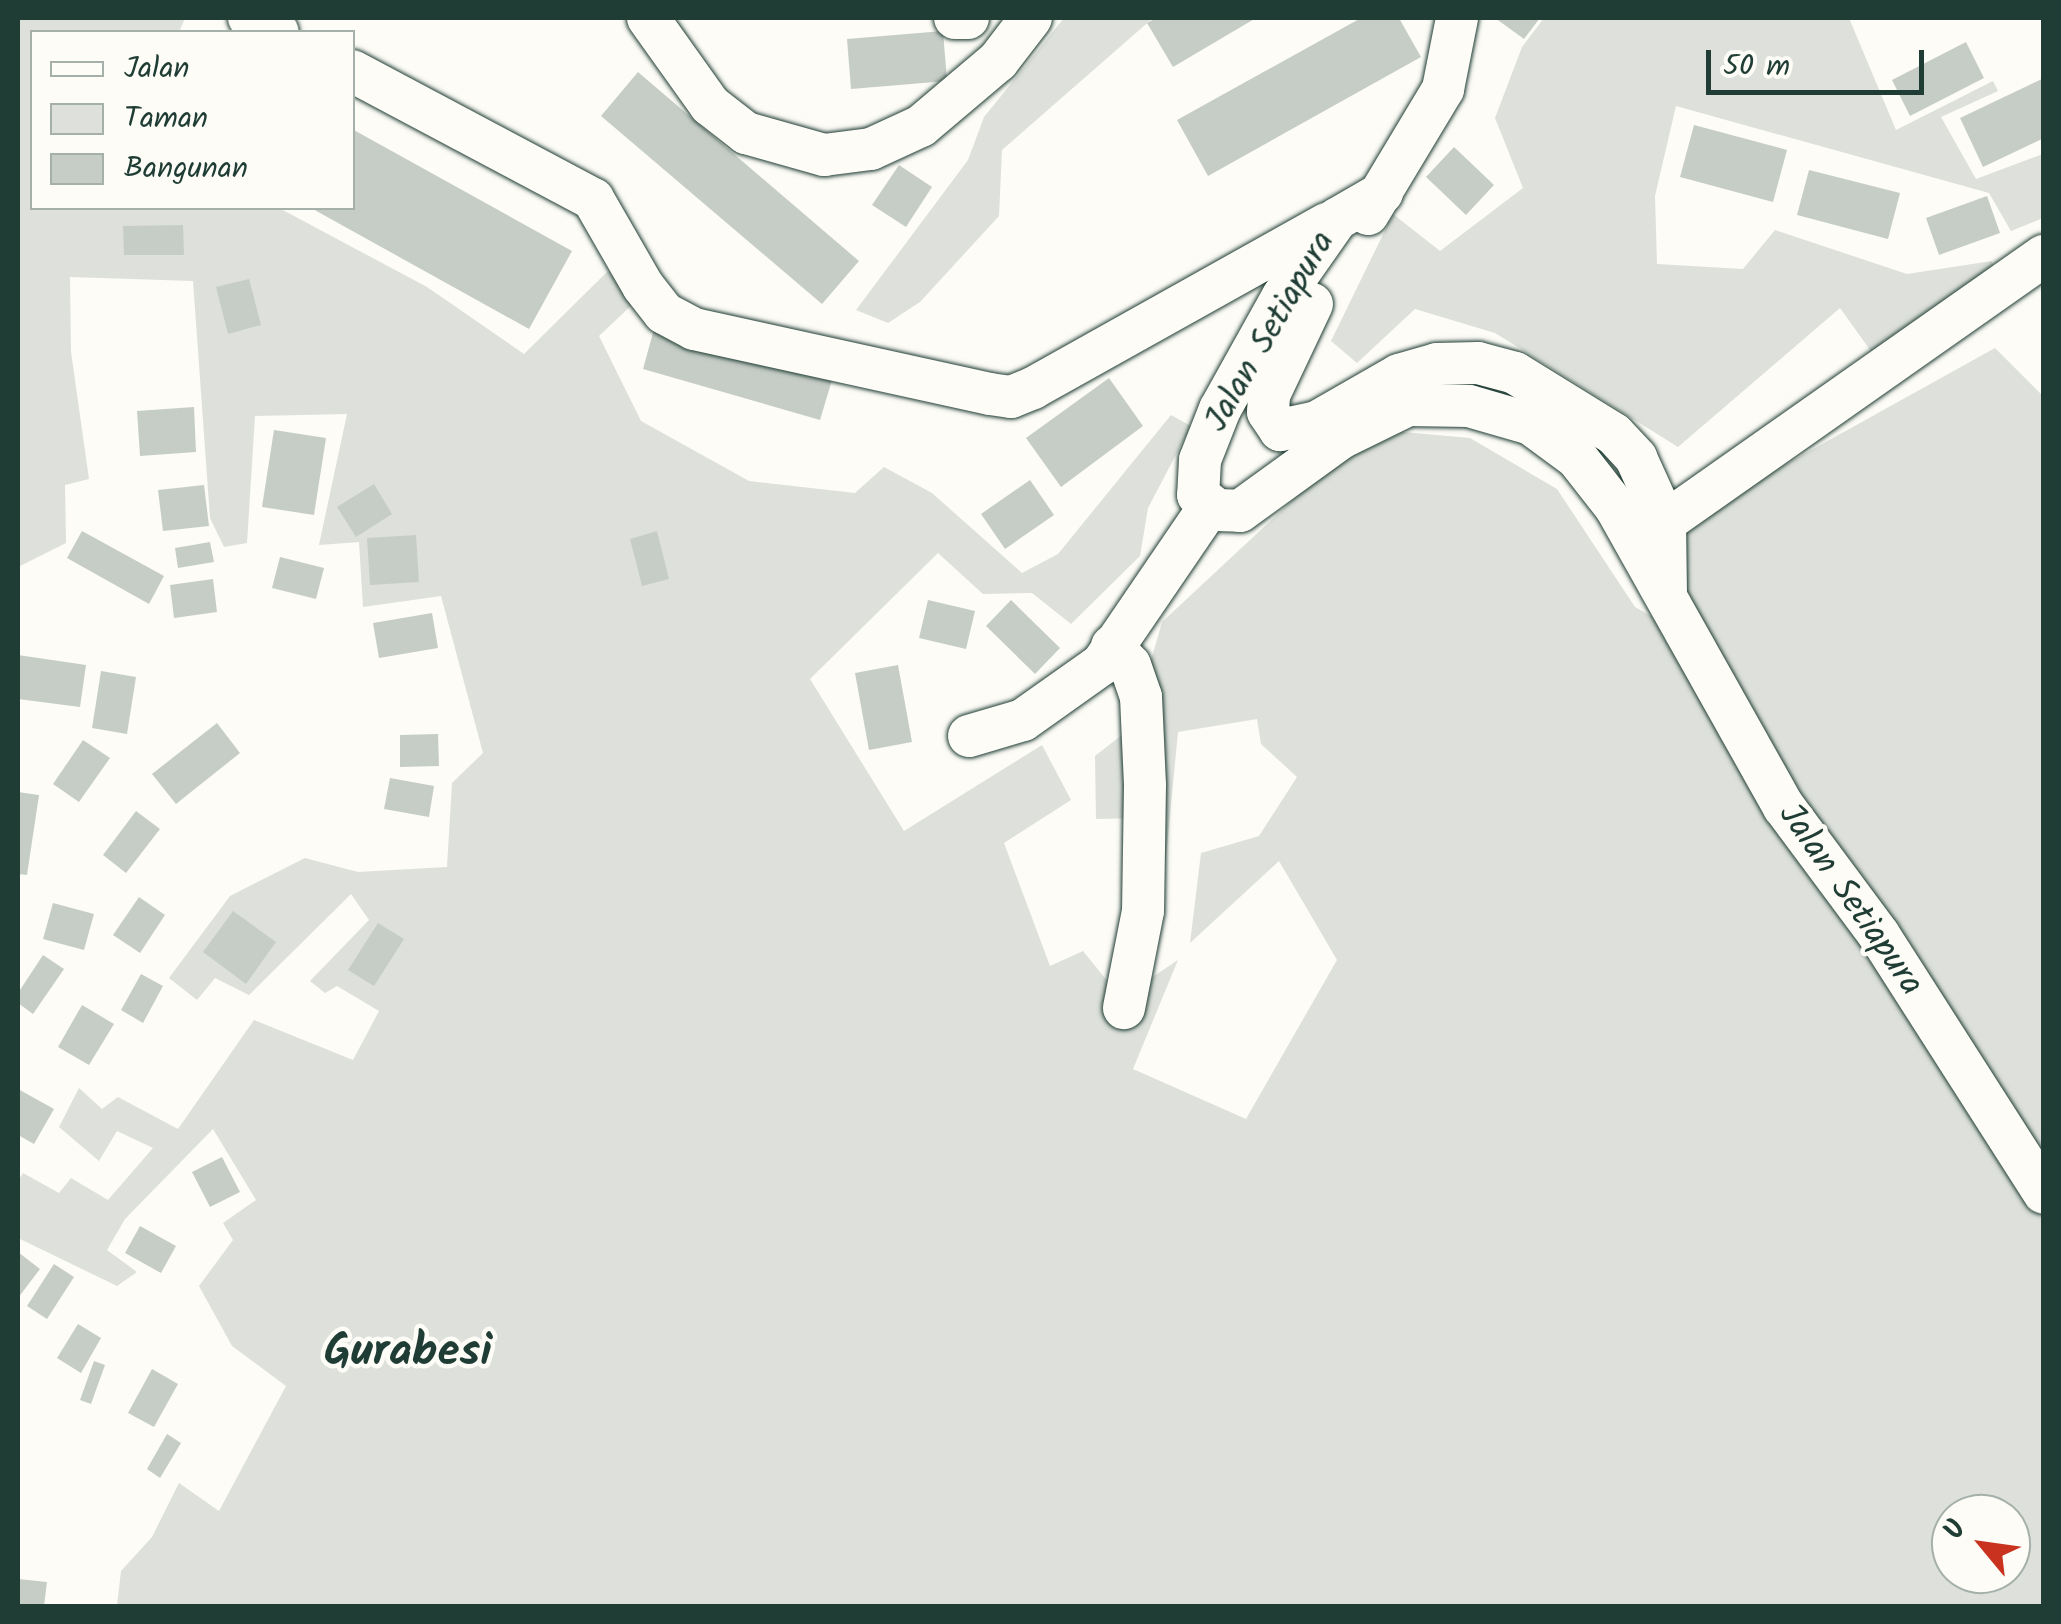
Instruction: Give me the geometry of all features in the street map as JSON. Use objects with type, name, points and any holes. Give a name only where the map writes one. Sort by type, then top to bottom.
[{"type":"street","points":[[249,18],[274,30]]},
{"type":"street","points":[[648,18],[710,106],[734,124],[780,146],[824,154],[871,149],[921,126],[998,61],[1031,18]]},
{"type":"street","points":[[955,18],[968,18]]},
{"type":"street","name":"Jalan Setiapura","points":[[1458,18],[1442,89],[1288,344],[1268,412],[1280,430],[1317,422],[1399,375],[1478,362],[1515,373],[1614,434],[1646,474],[1665,522],[1666,600]]},
{"type":"street","points":[[355,73],[594,199],[643,286],[664,313],[694,329],[1010,397],[1337,219]]},
{"type":"street","name":"Jalan Setiapura","points":[[1382,193],[1337,219],[1284,296],[1220,409],[1196,478],[1198,495],[1209,507],[1240,512],[1341,438],[1408,406],[1469,406],[1531,424],[1577,458],[1616,508],[1784,807],[1879,936],[2043,1192]]},
{"type":"street","points":[[1665,522],[2044,256]]},
{"type":"street","points":[[969,736],[1023,720],[1074,688],[1112,646],[1209,507]]},
{"type":"street","points":[[1112,646],[1130,665],[1141,696],[1144,768],[1143,910],[1124,1008]]},
{"type":"green space","points":[[18,18],[185,18],[180,30],[30,30],[30,210],[283,210],[427,287],[524,354],[608,271],[635,302],[599,336],[641,421],[749,481],[855,493],[884,467],[932,493],[1022,573],[1058,554],[1171,415],[1191,426],[1148,508],[1140,556],[1071,624],[1032,593],[983,594],[938,553],[810,679],[904,831],[1042,745],[1071,800],[1004,843],[1050,966],[1083,951],[1121,998],[1178,960],[1133,1069],[1246,1119],[1337,960],[1279,861],[1190,943],[1201,853],[1259,836],[1297,777],[1261,744],[1257,719],[1178,732],[1165,867],[1141,818],[1096,819],[1095,756],[1132,727],[1162,622],[1369,429],[1470,438],[1557,489],[1635,607],[1676,630],[1680,523],[1995,348],[2043,396],[2043,1606],[117,1606],[121,1571],[152,1537],[179,1483],[219,1511],[286,1386],[232,1346],[199,1286],[233,1240],[223,1223],[256,1200],[213,1129],[125,1219],[107,1250],[137,1272],[117,1286],[18,1238],[18,1181],[23,1173],[59,1193],[71,1178],[108,1200],[153,1148],[117,1131],[99,1161],[59,1127],[79,1088],[102,1109],[118,1097],[178,1129],[254,1020],[353,1060],[379,1011],[337,986],[325,993],[310,981],[369,920],[351,894],[249,995],[215,978],[197,1000],[169,978],[230,896],[305,858],[358,872],[447,867],[452,783],[483,753],[441,596],[363,607],[359,542],[319,545],[347,414],[255,416],[247,543],[224,547],[210,518],[193,281],[70,277],[71,352],[89,479],[65,485],[66,543],[18,567]]},
{"type":"green space","points":[[1064,18],[1153,18],[1002,150],[999,216],[920,302],[888,323],[856,310],[968,160],[984,117]]},
{"type":"green space","points":[[1544,18],[1849,18],[1896,130],[1993,81],[1998,91],[1941,117],[1976,179],[2043,154],[2043,218],[2011,231],[1989,193],[1676,106],[1655,196],[1657,264],[1743,269],[1775,230],[1907,274],[1992,261],[2000,289],[1878,361],[1840,308],[1678,447],[1495,333],[1415,309],[1357,363],[1331,341],[1393,214],[1440,251],[1523,188],[1495,118],[1522,47]]},
{"type":"building","points":[[1156,18],[1256,18],[1173,67],[1147,23]]},
{"type":"building","points":[[1361,18],[1399,18],[1421,57],[1208,176],[1177,120]]},
{"type":"building","points":[[1495,18],[1540,18],[1524,39]]},
{"type":"building","points":[[943,31],[947,81],[851,89],[847,39]]},
{"type":"building","points":[[1966,42],[1984,78],[1910,116],[1892,80]]},
{"type":"building","points":[[638,72],[859,261],[822,304],[601,116]]},
{"type":"building","points":[[2044,78],[2044,138],[1983,167],[1960,118]]},
{"type":"building","points":[[1694,125],[1787,150],[1773,202],[1680,177]]},
{"type":"building","points":[[355,131],[572,251],[529,329],[315,210],[355,210]]},
{"type":"building","points":[[1454,147],[1494,185],[1466,215],[1426,177]]},
{"type":"building","points":[[899,165],[932,187],[906,227],[872,205]]},
{"type":"building","points":[[1809,170],[1900,193],[1888,239],[1797,215]]},
{"type":"building","points":[[1987,196],[2000,233],[1939,255],[1926,218]]},
{"type":"building","points":[[183,225],[184,255],[124,255],[123,226]]},
{"type":"building","points":[[249,279],[261,325],[228,334],[216,287]]},
{"type":"building","points":[[654,329],[832,380],[820,420],[643,369]]},
{"type":"building","points":[[1109,378],[1143,426],[1061,487],[1026,438]]},
{"type":"building","points":[[194,407],[196,452],[140,456],[137,411]]},
{"type":"building","points":[[274,430],[326,438],[314,515],[262,507]]},
{"type":"building","points":[[1030,480],[1054,515],[1005,549],[981,514]]},
{"type":"building","points":[[374,484],[392,514],[356,537],[337,507]]},
{"type":"building","points":[[204,485],[209,526],[163,531],[158,490]]},
{"type":"building","points":[[82,531],[164,576],[149,604],[67,558]]},
{"type":"building","points":[[657,531],[669,579],[642,586],[630,539]]},
{"type":"building","points":[[416,535],[419,582],[370,585],[367,538]]},
{"type":"building","points":[[210,542],[214,562],[178,568],[175,548]]},
{"type":"building","points":[[280,557],[324,568],[316,599],[272,588]]},
{"type":"building","points":[[213,579],[217,612],[174,618],[170,585]]},
{"type":"building","points":[[928,600],[975,611],[966,649],[919,638]]},
{"type":"building","points":[[1011,600],[1060,648],[1035,674],[986,626]]},
{"type":"building","points":[[432,613],[438,648],[379,658],[373,623]]},
{"type":"building","points":[[18,655],[86,665],[80,707],[18,699]]},
{"type":"building","points":[[898,665],[912,742],[869,750],[855,673]]},
{"type":"building","points":[[101,671],[136,677],[127,734],[92,728]]},
{"type":"building","points":[[217,723],[240,753],[176,804],[152,774]]},
{"type":"building","points":[[438,734],[439,766],[400,767],[400,735]]},
{"type":"building","points":[[83,740],[110,758],[79,802],[53,784]]},
{"type":"building","points":[[390,778],[434,786],[429,817],[384,809]]},
{"type":"building","points":[[18,792],[39,795],[27,875],[18,874]]},
{"type":"building","points":[[136,811],[160,829],[126,873],[103,855]]},
{"type":"building","points":[[139,897],[165,915],[140,953],[113,935]]},
{"type":"building","points":[[53,903],[94,914],[84,950],[43,939]]},
{"type":"building","points":[[233,911],[276,942],[246,984],[203,952]]},
{"type":"building","points":[[378,923],[404,939],[374,986],[348,970]]},
{"type":"building","points":[[43,955],[64,969],[33,1014],[18,1003],[18,993]]},
{"type":"building","points":[[141,974],[163,986],[143,1023],[121,1010]]},
{"type":"building","points":[[82,1005],[114,1024],[89,1065],[58,1047]]},
{"type":"building","points":[[18,1089],[54,1109],[34,1144],[18,1135]]},
{"type":"building","points":[[222,1157],[240,1192],[210,1207],[192,1172]]},
{"type":"building","points":[[140,1226],[176,1246],[161,1273],[125,1253]]},
{"type":"building","points":[[18,1252],[40,1269],[18,1298]]},
{"type":"building","points":[[54,1264],[74,1277],[47,1319],[27,1306]]},
{"type":"building","points":[[78,1324],[101,1338],[81,1373],[57,1358]]},
{"type":"building","points":[[94,1361],[105,1365],[91,1404],[80,1400]]},
{"type":"building","points":[[152,1369],[178,1384],[154,1427],[128,1413]]},
{"type":"building","points":[[167,1434],[181,1443],[160,1478],[147,1469]]},
{"type":"building","points":[[18,1579],[47,1582],[44,1606],[18,1606]]},
{"type":"district","name":"Gurabesi","points":[[408,1354]]}]
